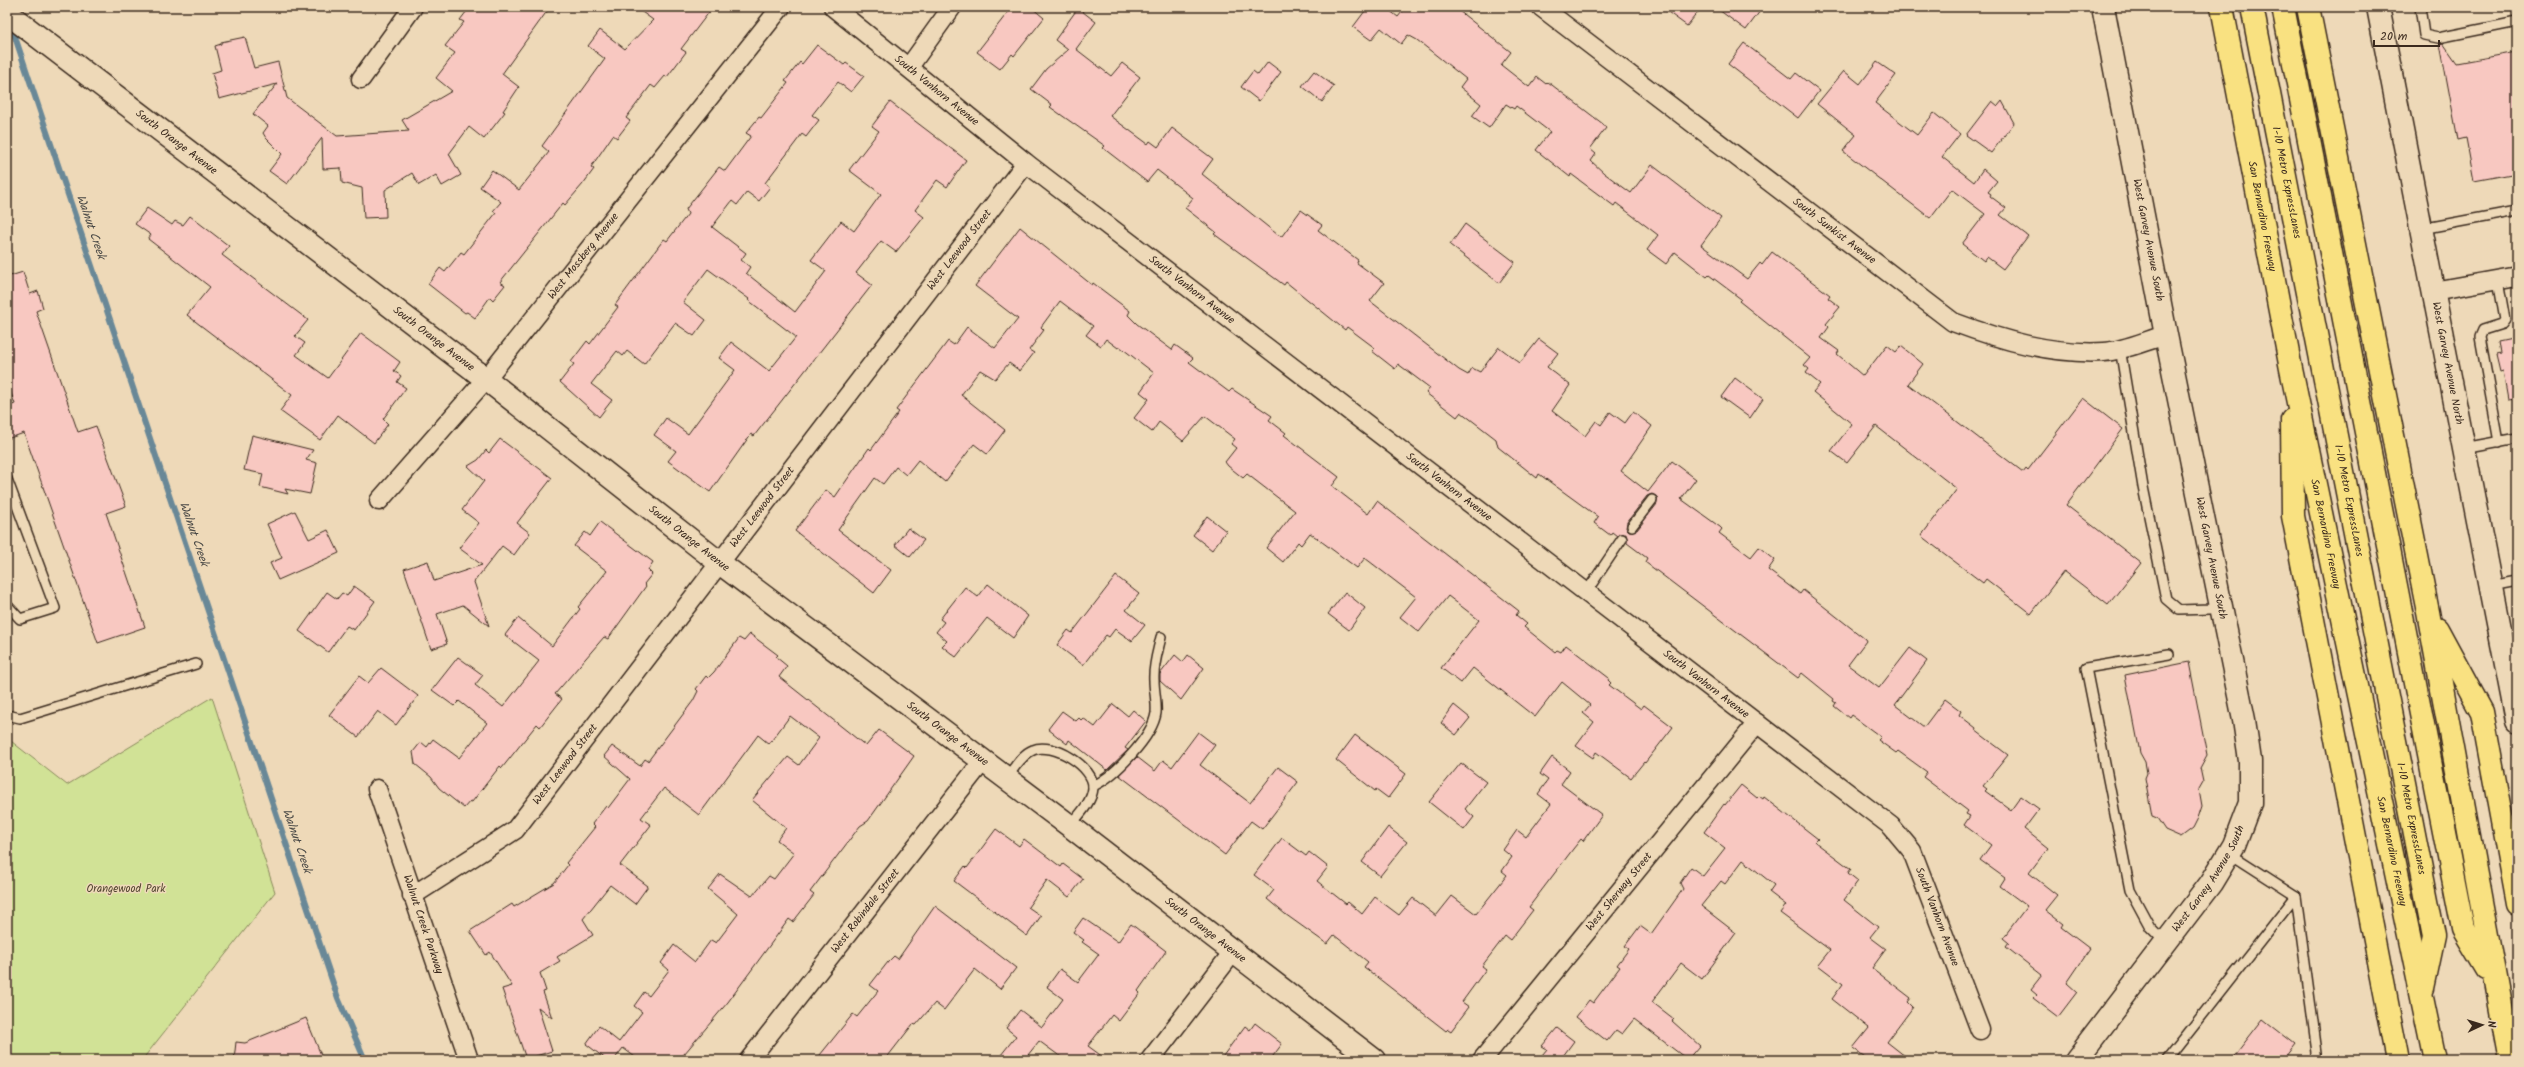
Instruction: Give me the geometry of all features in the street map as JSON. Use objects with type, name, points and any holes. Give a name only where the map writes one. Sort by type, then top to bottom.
[{"type":"highway","name":"San Bernardino Freeway","points":[[2222,7],[2291,369],[2421,995],[2436,1060]]},
{"type":"highway","name":"I-10 Metro ExpressLanes","points":[[2252,7],[2434,936],[2421,995]]},
{"type":"highway","points":[[2283,7],[2463,929],[2494,981]]},
{"type":"highway","points":[[2308,7],[2428,612],[2494,981],[2510,1060]]},
{"type":"highway","points":[[2291,369],[2293,516],[2398,1060]]},
{"type":"highway","points":[[2428,612],[2482,712],[2517,903]]},
{"type":"street","points":[[361,79],[413,7]]},
{"type":"street","name":"West Mossberg Avenue","points":[[379,501],[486,379],[781,7]]},
{"type":"street","name":"South Vanhorn Avenue","points":[[833,7],[1026,163],[1587,591],[1891,826],[1912,851],[1980,1030]]},
{"type":"street","points":[[909,67],[952,7]]},
{"type":"street","name":"South Sunkist Avenue","points":[[1541,7],[1953,322],[1990,336],[2028,346],[2106,352],[2166,335]]},
{"type":"street","name":"West Garvey Avenue South","points":[[2076,1060],[2211,883],[2229,853],[2250,803],[2250,761],[2103,7]]},
{"type":"street","name":"West Garvey Avenue North","points":[[2378,7],[2491,586],[2514,693],[2517,721]]},
{"type":"street","name":"South Orange Avenue","points":[[7,13],[486,379],[721,564],[982,762],[1070,826],[1374,1060]]},
{"type":"street","name":"West Leewood Street","points":[[412,896],[515,830],[721,564],[1026,163]]},
{"type":"street","points":[[2433,291],[2517,276]]},
{"type":"street","name":"West Sherway Street","points":[[1482,1060],[1757,723]]},
{"type":"street","name":"West Robindale Street","points":[[749,1060],[982,762]]},
{"type":"street","name":"Walnut Creek Parkway","points":[[377,789],[412,896],[469,1060]]},
{"type":"street","points":[[1150,1060],[1233,952]]},
{"type":"lane","points":[[2420,7],[2424,35],[2438,38],[2517,22]]},
{"type":"lane","points":[[2421,229],[2517,211]]},
{"type":"lane","points":[[2498,280],[2505,320],[2502,324],[2483,330],[2480,337],[2499,442]]},
{"type":"lane","points":[[2120,348],[2143,487],[2166,599],[2179,610],[2210,609],[2221,606]]},
{"type":"lane","points":[[2464,448],[2517,438]]},
{"type":"lane","points":[[7,478],[55,608],[20,619],[7,605]]},
{"type":"lane","points":[[1632,526],[1652,500]]},
{"type":"lane","points":[[1587,591],[1622,539]]},
{"type":"lane","points":[[2491,586],[2517,581]]},
{"type":"lane","points":[[1094,786],[1106,780],[1118,769],[1152,726],[1156,712],[1154,670],[1161,637]]},
{"type":"lane","points":[[2166,943],[2150,927],[2130,890],[2086,668],[2170,654]]},
{"type":"lane","points":[[7,715],[20,718],[196,664]]},
{"type":"lane","points":[[1005,779],[1028,752],[1035,749],[1049,748],[1085,768],[1091,776],[1094,786],[1089,800],[1070,826]]},
{"type":"lane","points":[[2229,853],[2296,896],[2318,1060]]},
{"type":"lane","points":[[2167,1060],[2296,896]]},
{"type":"green space","name":"Orangewood Park","points":[[212,697],[275,892],[142,1060],[7,1060],[7,738],[67,785]]},
{"type":"building","points":[[470,7],[550,7],[502,74],[519,87],[503,111],[505,112],[484,139],[469,127],[449,154],[461,175],[442,186],[436,175],[419,185],[412,173],[385,190],[386,217],[364,218],[362,188],[342,183],[341,168],[323,169],[322,138],[287,184],[269,171],[282,154],[263,133],[268,126],[253,114],[277,84],[219,99],[212,73],[221,70],[215,46],[221,44],[221,42],[245,37],[254,68],[278,62],[287,98],[337,136],[409,131],[402,120],[452,91],[436,78],[455,53],[445,46],[464,22],[460,20]]},
{"type":"building","points":[[635,7],[713,7],[681,49],[686,52],[667,77],[665,76],[655,88],[651,85],[626,118],[630,121],[617,138],[613,135],[591,167],[594,169],[583,184],[565,205],[563,203],[500,282],[505,285],[493,300],[490,297],[475,318],[467,312],[465,313],[428,284],[440,268],[445,272],[461,252],[464,254],[496,213],[493,211],[501,202],[480,187],[492,170],[519,190],[549,152],[542,146],[605,59],[588,46],[600,30],[625,49],[653,20]]},
{"type":"building","points":[[1012,7],[1031,7],[1044,18],[1014,56],[1012,54],[1000,69],[977,52]]},
{"type":"building","points":[[1368,7],[1385,7],[1398,17],[1406,7],[1454,7],[1511,52],[1501,65],[1529,87],[1537,77],[1546,84],[1548,82],[1603,124],[1606,128],[1590,149],[1596,154],[1591,161],[1604,173],[1631,193],[1652,165],[1721,218],[1701,245],[1747,279],[1760,263],[1762,265],[1772,252],[1830,295],[1828,298],[1840,307],[1826,324],[1829,327],[1821,338],[1839,351],[1837,354],[1863,376],[1887,345],[1896,352],[1901,346],[1923,364],[1908,384],[2023,472],[2026,468],[2028,470],[2083,398],[2123,429],[2066,505],[2141,563],[2108,605],[2064,571],[2031,614],[1986,579],[1983,583],[1921,536],[1957,489],[1876,426],[1847,463],[1831,451],[1852,424],[1813,392],[1820,384],[1806,373],[1809,369],[1804,365],[1810,358],[1739,301],[1741,299],[1709,275],[1707,277],[1675,252],[1666,264],[1647,250],[1658,235],[1616,203],[1614,206],[1571,174],[1570,177],[1536,150],[1550,132],[1516,106],[1514,109],[1506,104],[1489,128],[1472,116],[1481,104],[1460,87],[1466,79],[1417,40],[1408,35],[1401,44],[1381,28],[1371,40],[1353,27]]},
{"type":"building","points":[[1661,7],[1702,7],[1687,26]]},
{"type":"building","points":[[1715,7],[1763,7],[1746,30]]},
{"type":"building","points":[[1078,8],[1096,22],[1076,49],[1111,76],[1122,63],[1140,77],[1110,116],[1148,144],[1150,141],[1158,147],[1172,128],[1213,159],[1202,174],[1278,235],[1282,236],[1301,210],[1322,225],[1318,230],[1358,260],[1357,263],[1384,283],[1370,301],[1459,370],[1468,375],[1472,368],[1480,372],[1499,347],[1520,363],[1539,339],[1558,353],[1547,367],[1570,385],[1552,411],[1585,436],[1596,421],[1601,425],[1610,412],[1625,423],[1633,412],[1652,426],[1621,471],[1648,492],[1672,461],[1696,479],[1681,499],[1720,527],[1722,529],[1719,533],[1751,557],[1759,547],[1775,560],[1768,570],[1800,594],[1803,590],[1865,639],[1866,641],[1848,665],[1879,688],[1910,648],[1927,661],[1895,705],[1924,727],[1945,699],[1961,711],[1959,715],[1976,728],[1975,730],[2008,755],[1983,786],[1987,789],[1985,791],[2011,810],[2021,796],[2039,809],[2024,829],[2048,848],[2029,873],[2057,895],[2045,910],[2063,924],[2061,927],[2090,949],[2067,983],[2077,992],[2058,1017],[2033,998],[2037,994],[2031,989],[2042,975],[2006,947],[2009,943],[2003,938],[2027,906],[2000,886],[2005,878],[1980,860],[1991,845],[1964,825],[1970,816],[1966,814],[1968,811],[1923,777],[1927,772],[1898,751],[1896,753],[1878,740],[1881,737],[1851,715],[1849,718],[1834,706],[1836,703],[1833,701],[1834,699],[1802,673],[1798,678],[1645,562],[1647,558],[1627,543],[1626,534],[1617,536],[1612,532],[1610,535],[1594,523],[1598,517],[1539,474],[1537,478],[1498,447],[1496,439],[1461,412],[1457,417],[1426,393],[1430,388],[1398,364],[1395,369],[1372,351],[1375,348],[1347,327],[1345,330],[1286,282],[1284,285],[1214,234],[1216,232],[1185,208],[1193,198],[1157,170],[1147,182],[1103,148],[1105,146],[1050,107],[1052,105],[1031,89],[1046,69],[1068,50],[1055,40]],"holes":[[[1652,494],[1657,497],[1657,504],[1637,530],[1629,531],[1626,528],[1627,522],[1647,496]]]},
{"type":"building","points":[[1744,43],[1791,79],[1796,73],[1819,91],[1798,118],[1728,64]]},
{"type":"building","points":[[2443,43],[2457,63],[2517,52],[2517,173],[2474,181],[2466,138],[2458,140],[2440,44]]},
{"type":"building","points":[[817,45],[844,65],[846,63],[864,76],[851,92],[838,82],[812,115],[819,120],[806,137],[802,134],[765,183],[770,187],[759,201],[747,192],[737,205],[732,201],[712,227],[746,253],[741,260],[750,267],[746,273],[795,312],[826,271],[811,260],[841,221],[854,231],[881,194],[849,170],[879,131],[872,126],[890,102],[966,160],[947,187],[937,180],[915,210],[924,217],[896,252],[881,241],[856,273],[872,285],[754,436],[751,434],[710,492],[668,461],[676,451],[654,435],[666,418],[688,434],[735,370],[719,358],[731,342],[769,371],[796,337],[748,300],[749,299],[708,269],[683,302],[706,320],[694,336],[675,323],[644,364],[627,351],[623,356],[617,351],[591,384],[612,400],[599,417],[560,382],[574,364],[571,362],[587,341],[590,344],[618,307],[615,305],[664,239],[667,241],[688,214],[686,209],[719,167],[725,171],[751,136],[746,133],[759,117],[761,118],[788,83],[785,81],[800,62],[802,64]]},
{"type":"building","points":[[1268,62],[1281,72],[1259,101],[1241,87],[1253,71],[1258,75]]},
{"type":"building","points":[[1877,62],[1896,75],[1875,103],[1917,135],[1934,113],[1960,134],[1942,157],[1974,182],[1983,169],[1997,181],[1988,192],[1991,194],[1990,196],[2006,208],[2000,215],[2028,236],[2003,269],[1987,257],[1984,261],[1962,244],[1985,214],[1952,189],[1930,218],[1843,151],[1856,135],[1817,104],[1844,71],[1860,84]]},
{"type":"building","points":[[1314,71],[1334,86],[1322,102],[1302,86]]},
{"type":"building","points":[[1992,101],[1998,106],[2002,101],[2014,123],[1991,153],[1966,135]]},
{"type":"building","points":[[147,208],[172,225],[175,221],[183,225],[190,216],[229,246],[222,255],[308,320],[295,336],[305,343],[296,355],[328,378],[361,333],[400,362],[394,371],[401,376],[397,382],[406,388],[383,419],[388,424],[374,443],[338,415],[320,440],[280,411],[292,395],[187,315],[210,287],[148,239],[151,235],[135,224]]},
{"type":"building","points":[[1465,224],[1515,262],[1499,283],[1450,245]]},
{"type":"building","points":[[1020,227],[1092,285],[1093,283],[1130,311],[1128,315],[1137,324],[1172,350],[1175,345],[1193,358],[1189,362],[1229,392],[1232,389],[1272,416],[1269,420],[1286,433],[1284,435],[1339,477],[1332,486],[1368,514],[1377,501],[1519,611],[1516,615],[1527,624],[1524,627],[1555,652],[1557,650],[1561,652],[1566,645],[1609,678],[1608,680],[1611,683],[1609,685],[1641,709],[1644,705],[1673,727],[1645,763],[1644,762],[1631,778],[1596,752],[1593,758],[1576,746],[1594,722],[1583,713],[1590,705],[1562,682],[1535,717],[1473,668],[1461,683],[1441,668],[1479,620],[1448,596],[1419,632],[1400,617],[1416,597],[1365,558],[1357,568],[1310,533],[1301,545],[1298,542],[1283,562],[1266,548],[1295,511],[1247,474],[1243,478],[1228,466],[1225,462],[1236,448],[1231,444],[1235,439],[1205,416],[1183,441],[1159,422],[1152,432],[1134,418],[1149,399],[1140,392],[1154,373],[1119,346],[1118,348],[1106,339],[1101,346],[1086,335],[1093,326],[1060,301],[1041,327],[1044,330],[1029,350],[1034,353],[1020,371],[1009,363],[995,379],[980,370],[961,395],[1005,430],[987,454],[974,444],[945,482],[918,460],[906,475],[896,467],[883,484],[875,478],[838,530],[891,570],[874,593],[795,531],[826,490],[835,497],[869,448],[871,450],[899,412],[896,410],[948,341],[954,345],[967,327],[995,348],[1018,319],[975,286]]},
{"type":"building","points":[[23,272],[30,294],[38,291],[43,308],[36,311],[78,432],[96,426],[126,506],[106,513],[145,627],[98,643],[24,433],[7,439],[7,407],[15,404],[7,382],[7,277]]},
{"type":"building","points":[[2517,338],[2517,398],[2508,399],[2503,371],[2500,372],[2496,355],[2500,354],[2498,342]]},
{"type":"building","points":[[1735,378],[1763,399],[1750,418],[1721,397]]},
{"type":"building","points":[[252,435],[313,450],[306,460],[317,463],[310,494],[285,489],[288,494],[260,487],[263,474],[244,470]]},
{"type":"building","points":[[500,439],[552,478],[517,523],[530,533],[514,555],[502,546],[474,582],[489,626],[463,605],[437,614],[447,644],[431,649],[404,569],[428,561],[434,581],[482,565],[459,548],[479,523],[462,510],[484,481],[468,466],[478,460],[486,450],[489,453]]},
{"type":"building","points":[[295,511],[309,539],[328,530],[339,553],[278,580],[270,563],[282,558],[267,524]]},
{"type":"building","points":[[1207,516],[1226,531],[1212,550],[1193,535]]},
{"type":"building","points":[[600,522],[653,562],[648,570],[652,574],[644,584],[646,586],[608,639],[604,637],[555,694],[562,699],[540,727],[537,724],[502,768],[500,766],[472,802],[470,801],[464,808],[439,788],[431,777],[415,764],[413,752],[421,742],[427,747],[433,739],[459,758],[487,723],[459,701],[454,706],[432,690],[458,657],[483,675],[475,685],[503,707],[539,661],[505,635],[518,618],[552,646],[580,609],[578,607],[607,571],[574,546],[585,532],[590,536]]},
{"type":"building","points":[[908,528],[924,540],[910,557],[895,545]]},
{"type":"building","points":[[1116,576],[1139,594],[1126,610],[1145,625],[1132,641],[1115,629],[1109,637],[1106,635],[1083,665],[1057,645],[1068,630],[1072,633]]},
{"type":"building","points":[[988,584],[1028,616],[1013,638],[987,618],[956,657],[942,646],[947,641],[936,632],[944,622],[940,619],[965,587],[978,597]]},
{"type":"building","points":[[354,586],[375,601],[354,630],[347,626],[328,652],[299,631],[327,592],[337,599],[342,593],[347,596]]},
{"type":"building","points":[[1345,592],[1365,608],[1349,630],[1328,614]]},
{"type":"building","points":[[750,634],[778,655],[776,657],[787,666],[779,677],[866,746],[879,730],[914,756],[868,821],[860,826],[810,892],[814,895],[793,922],[789,919],[728,1002],[679,1060],[639,1060],[623,1048],[614,1060],[607,1060],[586,1044],[599,1026],[619,1042],[642,1012],[634,1006],[644,992],[649,996],[669,970],[661,963],[674,945],[695,962],[711,940],[716,943],[738,914],[708,889],[720,874],[752,896],[769,876],[774,879],[794,853],[777,840],[786,828],[752,800],[788,757],[799,765],[819,738],[790,716],[769,744],[758,735],[699,815],[664,788],[641,818],[651,825],[620,865],[648,886],[635,904],[610,885],[583,919],[593,935],[557,957],[560,961],[540,973],[546,991],[543,992],[552,1018],[538,1007],[552,1051],[526,1059],[502,989],[512,986],[490,952],[486,955],[470,931],[512,904],[514,907],[554,883],[568,865],[566,863],[595,827],[592,824],[606,806],[608,808],[630,779],[604,756],[612,746],[640,766],[645,759],[648,761],[693,701],[698,691],[696,689],[706,676],[708,678],[714,672],[739,638],[744,641]]},
{"type":"building","points":[[1175,655],[1183,662],[1188,655],[1204,668],[1181,700],[1160,681],[1160,674]]},
{"type":"building","points":[[2189,662],[2207,755],[2200,768],[2203,782],[2199,789],[2202,806],[2193,828],[2181,837],[2165,830],[2157,818],[2152,816],[2145,778],[2147,773],[2145,762],[2140,753],[2125,675]]},
{"type":"building","points":[[381,668],[418,696],[396,725],[378,711],[358,737],[329,715],[359,676],[368,683]]},
{"type":"building","points":[[1113,704],[1128,716],[1133,710],[1146,721],[1125,748],[1128,750],[1107,770],[1069,740],[1067,744],[1048,729],[1062,711],[1076,721],[1079,718],[1081,720],[1083,718],[1095,727]]},
{"type":"building","points":[[1454,705],[1470,718],[1456,735],[1441,723]]},
{"type":"building","points":[[1198,732],[1215,745],[1200,765],[1250,803],[1278,767],[1298,782],[1262,829],[1251,821],[1225,855],[1119,775],[1137,757],[1155,771],[1163,760],[1172,767]]},
{"type":"building","points":[[1355,735],[1406,774],[1388,798],[1376,789],[1375,791],[1336,760]]},
{"type":"building","points":[[1552,757],[1570,771],[1561,784],[1602,815],[1583,841],[1581,839],[1573,849],[1529,907],[1533,910],[1510,940],[1505,936],[1482,966],[1486,969],[1462,1002],[1469,1007],[1451,1031],[1448,1029],[1446,1031],[1364,967],[1368,962],[1334,935],[1327,944],[1285,914],[1267,899],[1274,890],[1254,875],[1282,838],[1306,856],[1309,852],[1328,867],[1317,881],[1346,904],[1348,902],[1362,914],[1375,897],[1399,915],[1413,898],[1436,916],[1452,896],[1476,914],[1507,875],[1502,871],[1512,857],[1503,850],[1517,830],[1526,837],[1551,804],[1538,794],[1548,780],[1540,774]]},
{"type":"building","points":[[1461,763],[1486,782],[1465,809],[1474,817],[1464,830],[1429,802]]},
{"type":"building","points":[[1741,785],[1757,798],[1759,796],[1763,799],[1764,797],[1818,839],[1815,842],[1851,869],[1848,873],[1858,881],[1844,900],[1878,927],[1870,937],[1886,949],[1872,968],[1911,998],[1908,1002],[1913,1007],[1887,1042],[1910,1060],[1869,1060],[1853,1048],[1869,1028],[1832,999],[1843,984],[1818,965],[1830,950],[1780,913],[1786,905],[1769,892],[1774,885],[1743,860],[1725,884],[1721,881],[1701,906],[1736,933],[1702,979],[1681,963],[1652,1002],[1674,1019],[1672,1021],[1700,1046],[1688,1060],[1634,1019],[1622,1034],[1616,1030],[1607,1041],[1576,1017],[1589,1000],[1593,1003],[1620,967],[1617,965],[1629,949],[1625,946],[1640,926],[1651,934],[1683,889],[1680,883],[1691,867],[1703,876],[1725,848],[1704,832],[1724,804],[1725,805]]},
{"type":"building","points":[[1388,827],[1407,842],[1380,876],[1362,862]]},
{"type":"building","points":[[996,829],[1019,846],[1024,839],[1061,867],[1063,864],[1083,879],[1069,897],[1047,880],[1028,907],[1041,916],[1027,936],[954,881],[965,866],[967,868]]},
{"type":"building","points":[[935,906],[1016,968],[1000,989],[975,969],[944,1010],[935,1003],[916,1025],[913,1024],[885,1060],[816,1060],[853,1014],[857,1017],[878,991],[870,985],[894,956],[898,959]]},
{"type":"building","points":[[1083,918],[1118,942],[1131,924],[1166,951],[1138,991],[1140,993],[1119,1021],[1112,1015],[1088,1046],[1107,1060],[1065,1060],[1039,1041],[1024,1060],[997,1060],[1016,1036],[1006,1028],[1020,1010],[1042,1027],[1063,999],[1047,987],[1060,969],[1078,982],[1099,954],[1082,942],[1084,940],[1073,932]]},
{"type":"building","points":[[306,1018],[323,1060],[234,1060],[236,1042],[245,1043]]},
{"type":"building","points":[[2263,1019],[2295,1044],[2283,1060],[2231,1060]]},
{"type":"building","points":[[1255,1023],[1282,1044],[1270,1060],[1220,1060],[1245,1026],[1250,1030]]},
{"type":"building","points":[[1557,1028],[1574,1041],[1560,1060],[1538,1060],[1547,1049],[1542,1046]]},
{"type":"waterway","name":"Walnut Creek","points":[[11,25],[338,998],[365,1060]]}]
